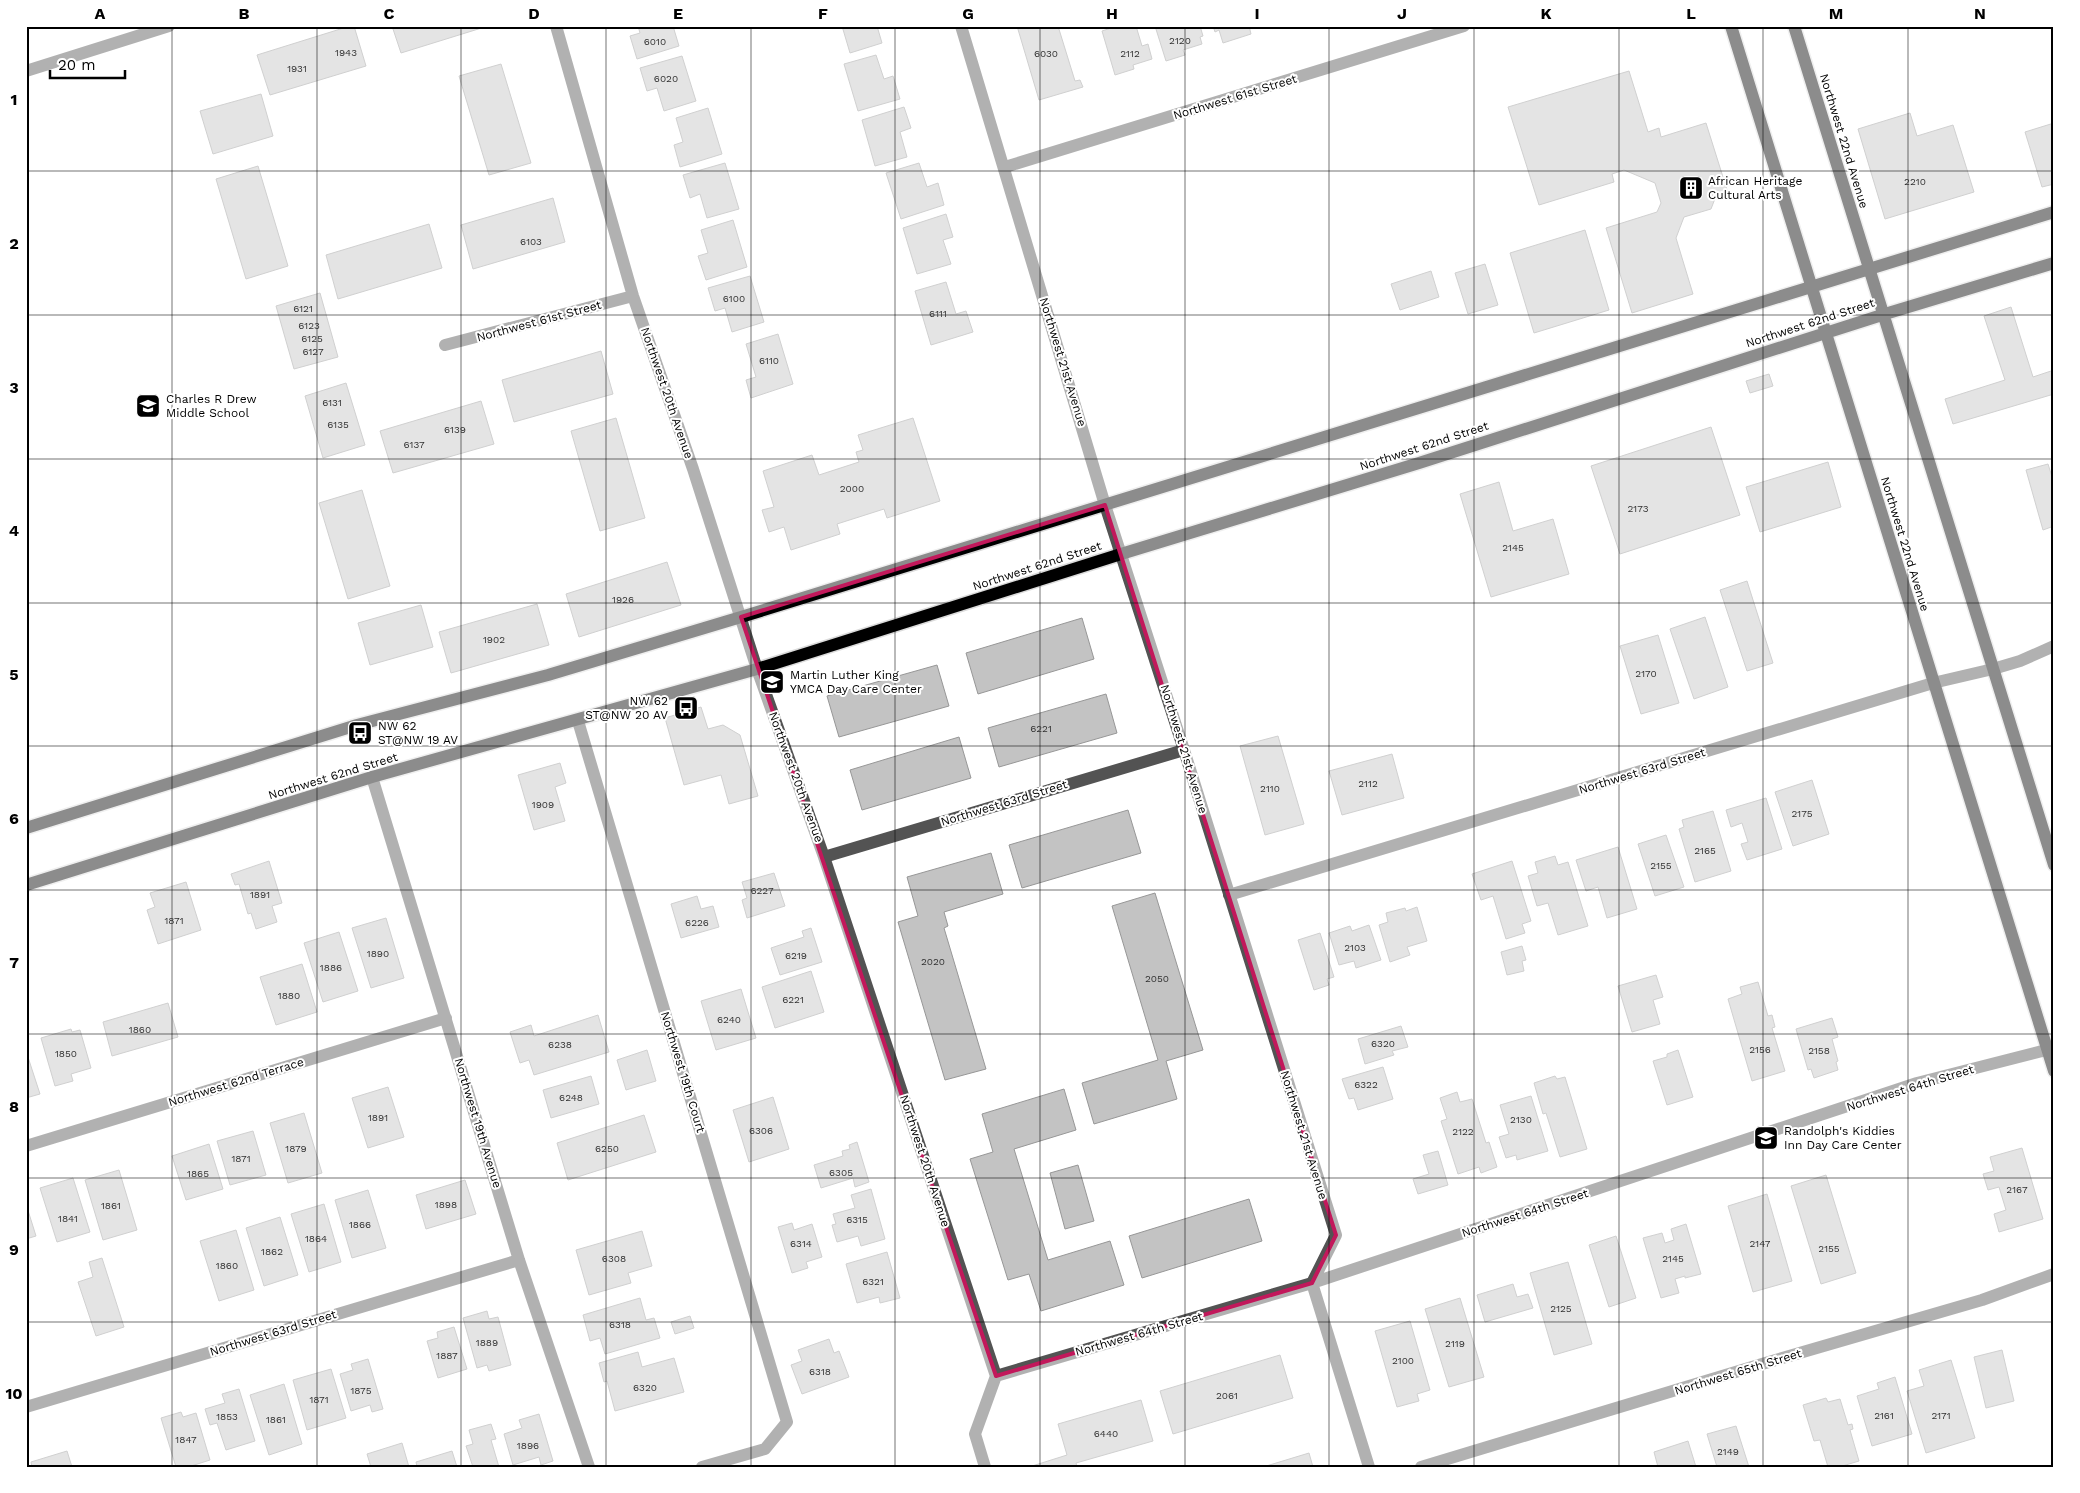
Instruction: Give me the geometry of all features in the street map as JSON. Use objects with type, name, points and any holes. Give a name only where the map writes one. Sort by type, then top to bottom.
[{"type":"main road","name":"Northwest 22nd Avenue","points":[[1731,26],[1933,683],[2050,1048],[2054,1070]]},
{"type":"main road","name":"Northwest 22nd Avenue","points":[[1794,26],[1885,314],[2054,865]]},
{"type":"main road","points":[[26,828],[357,725],[548,675],[741,617],[2054,212]]},
{"type":"main road","name":"Northwest 62nd Street","points":[[26,885],[372,777],[757,670],[1121,554],[1419,463],[1885,314],[2054,263]]},
{"type":"street","points":[[26,71],[148,29],[169,26]]},
{"type":"street","name":"Northwest 20th Avenue","points":[[556,26],[633,296],[693,469],[757,670],[824,856],[996,1376]]},
{"type":"street","name":"Northwest 21st Avenue","points":[[961,26],[1005,167],[1105,505],[1336,1235],[1312,1283]]},
{"type":"street","name":"Northwest 61st Street","points":[[1005,167],[1464,26]]},
{"type":"street","name":"Northwest 61st Street","points":[[445,345],[633,296]]},
{"type":"street","name":"Northwest 63rd Street","points":[[1229,895],[1933,683],[1993,670],[2020,661],[2054,646]]},
{"type":"street","name":"Northwest 19th Court","points":[[578,721],[788,1422],[764,1449],[702,1467]]},
{"type":"street","name":"Northwest 63rd Street","points":[[824,856],[1184,750]]},
{"type":"street","name":"Northwest 19th Avenue","points":[[372,777],[519,1260],[589,1467]]},
{"type":"street","name":"Northwest 62nd Terrace","points":[[26,1146],[446,1018]]},
{"type":"street","name":"Northwest 64th Street","points":[[996,1376],[1312,1283],[1917,1083],[2050,1048]]},
{"type":"street","name":"Northwest 63rd Street","points":[[26,1407],[519,1260]]},
{"type":"street","name":"Northwest 65th Street","points":[[1421,1467],[1982,1300],[2054,1274]]},
{"type":"street","points":[[1312,1283],[1369,1467]]},
{"type":"street","points":[[985,1467],[975,1434],[996,1376]]},
{"type":"highlighted area","points":[[1105,505],[1336,1235],[1312,1283],[996,1376],[741,617]]},
{"type":"building","points":[[354,26],[366,66],[270,95],[257,55]]},
{"type":"building","points":[[392,26],[488,26],[401,53]]},
{"type":"building","points":[[638,26],[673,26],[679,46],[637,59],[630,36],[640,33]]},
{"type":"building","points":[[842,26],[877,26],[882,43],[850,53]]},
{"type":"building","points":[[1017,26],[1058,26],[1075,81],[1080,80],[1083,87],[1039,100]]},
{"type":"building","points":[[1117,26],[1136,26],[1142,46],[1148,44],[1152,59],[1133,65],[1134,69],[1115,75],[1102,31]]},
{"type":"building","points":[[1155,26],[1200,26],[1203,36],[1200,37],[1202,44],[1183,50],[1185,55],[1166,61]]},
{"type":"building","points":[[1213,26],[1249,26],[1251,34],[1223,43],[1219,30],[1215,32]]},
{"type":"building","points":[[876,55],[884,79],[893,76],[900,99],[858,111],[844,64]]},
{"type":"building","points":[[682,56],[696,101],[664,111],[657,88],[647,91],[640,68]]},
{"type":"building","points":[[501,64],[531,163],[489,175],[459,76]]},
{"type":"building","name":"African Heritage Cultural Arts","points":[[1629,71],[1648,132],[1659,128],[1661,137],[1706,123],[1728,193],[1716,196],[1711,209],[1684,217],[1676,238],[1693,294],[1632,313],[1606,228],[1657,212],[1661,203],[1655,183],[1624,170],[1612,174],[1614,182],[1539,205],[1508,107]]},
{"type":"building","points":[[261,94],[273,136],[213,154],[200,111]]},
{"type":"building","points":[[904,107],[911,128],[900,132],[907,157],[875,166],[862,120]]},
{"type":"building","points":[[708,108],[722,154],[680,167],[674,145],[683,142],[676,118]]},
{"type":"building","points":[[1910,113],[1917,136],[1953,125],[1974,192],[1885,219],[1858,129]]},
{"type":"building","points":[[2054,123],[2054,184],[2042,187],[2025,132]]},
{"type":"building","points":[[725,163],[739,209],[707,218],[700,194],[690,198],[683,175]]},
{"type":"building","points":[[919,163],[927,187],[938,183],[944,205],[901,219],[886,173]]},
{"type":"building","points":[[258,166],[288,266],[246,279],[216,179]]},
{"type":"building","points":[[553,198],[565,242],[473,269],[461,225]]},
{"type":"building","points":[[946,214],[953,237],[943,240],[951,264],[917,274],[903,228]]},
{"type":"building","points":[[733,220],[747,267],[706,280],[698,256],[708,253],[701,230]]},
{"type":"building","points":[[429,224],[442,268],[338,299],[326,255]]},
{"type":"building","points":[[1585,230],[1609,310],[1534,333],[1510,253]]},
{"type":"building","points":[[1485,264],[1498,305],[1468,314],[1455,273]]},
{"type":"building","points":[[1431,271],[1439,297],[1400,310],[1391,284]]},
{"type":"building","points":[[750,276],[764,322],[732,332],[725,308],[715,311],[708,288]]},
{"type":"building","points":[[946,282],[956,314],[966,311],[973,332],[931,345],[915,291]]},
{"type":"building","points":[[320,293],[338,357],[294,369],[276,306]]},
{"type":"building","points":[[2011,307],[2033,377],[2054,370],[2054,394],[1953,424],[1945,399],[2005,380],[1984,316]]},
{"type":"building","points":[[778,334],[793,384],[751,398],[746,380],[756,377],[746,344]]},
{"type":"building","points":[[601,351],[613,394],[514,422],[502,380]]},
{"type":"building","points":[[1769,374],[1773,386],[1750,393],[1746,381]]},
{"type":"building","points":[[346,383],[365,445],[323,458],[305,396]]},
{"type":"building","points":[[481,401],[494,444],[393,473],[380,431]]},
{"type":"building","points":[[616,418],[645,518],[600,531],[571,431]]},
{"type":"building","points":[[913,418],[940,501],[887,518],[884,509],[837,524],[840,534],[791,550],[784,527],[769,532],[762,510],[774,507],[763,471],[812,455],[819,475],[859,462],[856,452],[863,450],[858,435]]},
{"type":"building","points":[[1711,427],[1740,515],[1620,554],[1591,466]]},
{"type":"building","points":[[1828,462],[1841,507],[1760,532],[1746,487]]},
{"type":"building","points":[[2048,464],[2054,483],[2054,526],[2043,530],[2026,470]]},
{"type":"building","points":[[1499,482],[1513,531],[1553,519],[1569,574],[1491,597],[1460,494]]},
{"type":"building","points":[[362,490],[390,586],[348,599],[319,503]]},
{"type":"building","points":[[667,562],[681,605],[579,637],[566,594]]},
{"type":"building","points":[[1747,581],[1773,663],[1747,671],[1720,590]]},
{"type":"building","points":[[537,604],[549,645],[451,673],[439,632]]},
{"type":"building","points":[[421,605],[433,647],[370,665],[358,623]]},
{"type":"building","points":[[1705,617],[1728,687],[1694,699],[1670,629]]},
{"type":"building","points":[[1082,618],[1094,659],[978,694],[966,653]]},
{"type":"building","points":[[1658,635],[1679,703],[1641,714],[1620,646]]},
{"type":"building","points":[[937,665],[949,706],[839,737],[827,696]]},
{"type":"building","points":[[1106,694],[1117,733],[999,767],[988,728]]},
{"type":"building","points":[[701,707],[708,729],[723,725],[740,735],[758,796],[729,804],[721,775],[684,785],[665,718]]},
{"type":"building","points":[[1278,736],[1304,824],[1265,835],[1240,746]]},
{"type":"building","points":[[959,737],[971,778],[862,810],[850,770]]},
{"type":"building","points":[[1392,754],[1404,798],[1342,815],[1329,771]]},
{"type":"building","points":[[560,763],[566,783],[555,787],[565,821],[534,830],[518,775]]},
{"type":"building","points":[[1812,780],[1829,834],[1793,846],[1775,792]]},
{"type":"building","points":[[1766,798],[1782,849],[1747,860],[1741,844],[1748,842],[1742,823],[1731,827],[1726,810]]},
{"type":"building","points":[[1128,810],[1141,853],[1022,888],[1009,845]]},
{"type":"building","points":[[1713,811],[1731,871],[1695,882],[1679,829],[1684,827],[1682,820]]},
{"type":"building","points":[[1666,835],[1684,887],[1655,896],[1638,844]]},
{"type":"building","points":[[1618,847],[1637,909],[1607,918],[1598,887],[1586,891],[1576,860]]},
{"type":"building","points":[[991,853],[1003,894],[944,912],[948,926],[944,928],[986,1069],[945,1080],[898,922],[918,916],[907,877]]},
{"type":"building","points":[[1555,856],[1558,865],[1568,862],[1588,926],[1558,935],[1548,903],[1537,906],[1528,876],[1538,873],[1535,862]]},
{"type":"building","points":[[269,861],[282,903],[272,906],[277,922],[256,929],[251,913],[248,914],[239,884],[235,885],[231,874]]},
{"type":"building","points":[[1512,861],[1531,921],[1522,924],[1525,933],[1506,939],[1493,896],[1481,900],[1472,874]]},
{"type":"building","points":[[774,873],[785,906],[747,918],[742,900],[747,898],[742,882]]},
{"type":"building","points":[[186,882],[201,930],[158,944],[147,910],[155,907],[150,893]]},
{"type":"building","points":[[1155,893],[1203,1050],[1166,1061],[1177,1099],[1094,1124],[1082,1083],[1158,1060],[1112,906]]},
{"type":"building","points":[[697,896],[701,909],[713,906],[719,927],[681,938],[671,904]]},
{"type":"building","points":[[1417,907],[1427,941],[1407,947],[1410,955],[1390,962],[1379,925],[1388,922],[1386,913],[1405,908],[1406,911]]},
{"type":"building","points":[[386,918],[404,978],[371,988],[352,928]]},
{"type":"building","points":[[1369,925],[1381,960],[1356,968],[1354,961],[1339,965],[1329,933],[1350,926],[1352,931]]},
{"type":"building","points":[[811,928],[822,962],[780,975],[771,948],[804,937],[802,931]]},
{"type":"building","points":[[339,932],[358,991],[323,1002],[304,943]]},
{"type":"building","points":[[1320,933],[1334,977],[1327,979],[1329,985],[1314,990],[1298,940]]},
{"type":"building","points":[[1522,946],[1526,960],[1522,961],[1524,971],[1507,975],[1501,952]]},
{"type":"building","points":[[302,964],[317,1012],[276,1025],[260,977]]},
{"type":"building","points":[[811,971],[824,1012],[775,1028],[762,987]]},
{"type":"building","points":[[1656,975],[1663,997],[1653,1000],[1660,1024],[1632,1032],[1618,986]]},
{"type":"building","points":[[1758,982],[1768,1016],[1772,1015],[1775,1027],[1772,1028],[1785,1071],[1752,1081],[1728,999],[1742,994],[1740,987]]},
{"type":"building","points":[[741,989],[756,1038],[716,1050],[701,1001]]},
{"type":"building","points":[[168,1003],[178,1037],[112,1056],[103,1022]]},
{"type":"building","points":[[598,1015],[609,1052],[534,1075],[529,1060],[520,1063],[510,1032],[531,1025],[534,1036]]},
{"type":"building","points":[[1832,1018],[1838,1037],[1832,1039],[1838,1061],[1836,1062],[1838,1070],[1814,1078],[1811,1069],[1808,1070],[1796,1029]]},
{"type":"building","points":[[1401,1026],[1408,1047],[1392,1051],[1394,1055],[1365,1064],[1358,1039]]},
{"type":"building","points":[[71,1029],[72,1032],[80,1030],[91,1068],[71,1074],[73,1081],[55,1086],[41,1038]]},
{"type":"building","points":[[647,1050],[656,1081],[626,1090],[617,1060]]},
{"type":"building","points":[[1678,1050],[1693,1097],[1667,1105],[1653,1061],[1667,1057],[1667,1054]]},
{"type":"building","points":[[26,1051],[40,1094],[26,1098]]},
{"type":"building","points":[[1383,1067],[1393,1099],[1358,1110],[1354,1098],[1349,1099],[1342,1079]]},
{"type":"building","points":[[591,1076],[599,1104],[551,1118],[543,1090]]},
{"type":"building","points":[[1555,1076],[1557,1079],[1565,1077],[1587,1149],[1560,1157],[1546,1113],[1543,1114],[1534,1083]]},
{"type":"building","points":[[388,1087],[404,1137],[368,1148],[352,1098]]},
{"type":"building","points":[[1064,1089],[1076,1130],[1014,1149],[1048,1260],[1110,1241],[1124,1285],[1041,1311],[1029,1274],[1008,1280],[970,1159],[993,1152],[982,1114]]},
{"type":"building","points":[[1457,1092],[1460,1102],[1472,1099],[1486,1143],[1489,1142],[1497,1167],[1481,1173],[1479,1167],[1458,1174],[1441,1121],[1447,1119],[1440,1098]]},
{"type":"building","points":[[1531,1096],[1548,1151],[1517,1160],[1516,1155],[1506,1158],[1499,1137],[1509,1134],[1500,1105]]},
{"type":"building","points":[[773,1097],[789,1149],[749,1162],[733,1110]]},
{"type":"building","points":[[304,1113],[322,1173],[288,1183],[270,1123]]},
{"type":"building","points":[[644,1115],[656,1152],[568,1180],[557,1143]]},
{"type":"building","points":[[253,1131],[266,1175],[230,1185],[217,1141]]},
{"type":"building","points":[[857,1142],[869,1182],[855,1187],[853,1178],[821,1188],[814,1165],[843,1156],[842,1151],[850,1149],[849,1145]]},
{"type":"building","points":[[209,1144],[223,1189],[186,1200],[172,1156]]},
{"type":"building","points":[[2022,1148],[2043,1219],[1999,1232],[1994,1214],[2006,1210],[1999,1187],[1988,1190],[1983,1174],[1994,1171],[1990,1157]]},
{"type":"building","points":[[1438,1151],[1448,1185],[1418,1194],[1413,1179],[1429,1174],[1423,1155]]},
{"type":"building","points":[[1078,1165],[1094,1221],[1065,1229],[1050,1173]]},
{"type":"building","points":[[119,1170],[137,1230],[103,1240],[85,1180]]},
{"type":"building","points":[[1826,1175],[1856,1273],[1821,1284],[1791,1186]]},
{"type":"building","points":[[73,1178],[90,1232],[57,1242],[40,1188]]},
{"type":"building","points":[[465,1180],[476,1214],[426,1229],[416,1195]]},
{"type":"building","points":[[871,1189],[885,1239],[861,1246],[858,1236],[837,1242],[832,1225],[836,1224],[833,1214],[855,1208],[851,1195]]},
{"type":"building","points":[[368,1190],[386,1248],[352,1258],[335,1200]]},
{"type":"building","points":[[1767,1194],[1792,1281],[1753,1292],[1728,1206]]},
{"type":"building","points":[[1249,1199],[1262,1241],[1142,1278],[1129,1236]]},
{"type":"building","points":[[26,1204],[36,1236],[26,1239]]},
{"type":"building","points":[[324,1204],[341,1262],[309,1272],[291,1214]]},
{"type":"building","points":[[280,1217],[298,1275],[264,1286],[246,1228]]},
{"type":"building","points":[[792,1223],[794,1230],[812,1224],[822,1257],[806,1262],[808,1268],[792,1273],[778,1227]]},
{"type":"building","points":[[1686,1224],[1701,1274],[1675,1279],[1679,1293],[1661,1298],[1643,1238],[1662,1233],[1665,1243],[1674,1240],[1671,1229]]},
{"type":"building","points":[[236,1230],[254,1290],[219,1301],[200,1241]]},
{"type":"building","points":[[642,1231],[652,1266],[628,1273],[631,1283],[589,1295],[576,1250]]},
{"type":"building","points":[[1616,1236],[1636,1298],[1609,1307],[1589,1245]]},
{"type":"building","points":[[887,1252],[900,1298],[880,1303],[879,1297],[857,1303],[846,1264]]},
{"type":"building","points":[[102,1258],[124,1327],[96,1336],[78,1282],[93,1277],[89,1262]]},
{"type":"building","points":[[1568,1262],[1592,1344],[1554,1355],[1530,1273]]},
{"type":"building","points":[[1513,1284],[1517,1297],[1528,1294],[1533,1308],[1485,1322],[1477,1295]]},
{"type":"building","points":[[640,1298],[646,1320],[654,1318],[660,1338],[605,1354],[600,1338],[590,1341],[583,1315]]},
{"type":"building","points":[[1460,1298],[1484,1377],[1449,1387],[1425,1309]]},
{"type":"building","points":[[487,1311],[489,1319],[498,1317],[511,1365],[489,1371],[487,1365],[477,1368],[463,1318]]},
{"type":"building","points":[[690,1316],[694,1328],[675,1334],[671,1322]]},
{"type":"building","points":[[1410,1321],[1430,1390],[1417,1394],[1419,1401],[1397,1407],[1375,1331]]},
{"type":"building","points":[[454,1327],[467,1369],[438,1378],[427,1341],[438,1338],[437,1332]]},
{"type":"building","points":[[829,1339],[834,1353],[839,1351],[849,1377],[802,1394],[791,1365],[802,1361],[798,1350]]},
{"type":"building","points":[[2002,1350],[2014,1401],[1986,1408],[1974,1357]]},
{"type":"building","points":[[638,1352],[642,1367],[674,1358],[684,1392],[615,1411],[607,1381],[604,1382],[599,1363]]},
{"type":"building","points":[[1280,1355],[1293,1398],[1173,1434],[1160,1391]]},
{"type":"building","points":[[368,1359],[383,1409],[372,1412],[370,1405],[351,1411],[340,1374],[353,1370],[351,1364]]},
{"type":"building","points":[[1951,1360],[1975,1438],[1926,1453],[1907,1391],[1924,1386],[1919,1370]]},
{"type":"building","points":[[331,1369],[346,1418],[307,1430],[293,1380]]},
{"type":"building","points":[[1895,1377],[1912,1434],[1872,1446],[1857,1396],[1879,1389],[1877,1383]]},
{"type":"building","points":[[284,1384],[302,1444],[269,1455],[250,1395]]},
{"type":"building","points":[[239,1389],[255,1441],[226,1450],[217,1423],[210,1425],[205,1409],[225,1403],[222,1394]]},
{"type":"building","points":[[1826,1398],[1828,1402],[1840,1399],[1848,1425],[1852,1424],[1853,1429],[1850,1430],[1859,1461],[1839,1467],[1828,1467],[1820,1440],[1814,1441],[1803,1405]]},
{"type":"building","points":[[1141,1400],[1153,1441],[1076,1463],[1077,1467],[1029,1467],[1067,1455],[1058,1424]]},
{"type":"building","points":[[181,1412],[183,1417],[196,1413],[210,1460],[188,1467],[176,1467],[161,1418]]},
{"type":"building","points":[[539,1414],[553,1461],[541,1465],[539,1457],[513,1465],[504,1434],[522,1428],[519,1420]]},
{"type":"building","points":[[491,1424],[496,1439],[491,1440],[499,1467],[473,1467],[466,1446],[473,1444],[469,1430]]},
{"type":"building","points":[[1736,1426],[1749,1467],[1717,1467],[1707,1434]]},
{"type":"building","points":[[1688,1441],[1696,1467],[1658,1467],[1654,1452]]},
{"type":"building","points":[[402,1443],[409,1467],[371,1467],[367,1454]]},
{"type":"building","points":[[67,1451],[72,1467],[32,1467],[31,1462]]},
{"type":"building","points":[[452,1451],[457,1467],[417,1467],[416,1462]]},
{"type":"building","points":[[1309,1453],[1313,1467],[1263,1467]]},
{"type":"place","name":"African Heritage Cultural Arts","points":[[1691,188]]},
{"type":"place","name":"Charles R Drew Middle School","points":[[148,406]]},
{"type":"place","name":"Martin Luther King YMCA Day Care Center","points":[[772,682]]},
{"type":"place","name":"NW 62 ST@NW 20 AV","points":[[686,708]]},
{"type":"place","name":"NW 62 ST@NW 19 AV","points":[[360,733]]},
{"type":"place","name":"Randolph's Kiddies Inn Day Care Center","points":[[1766,1138]]}]
